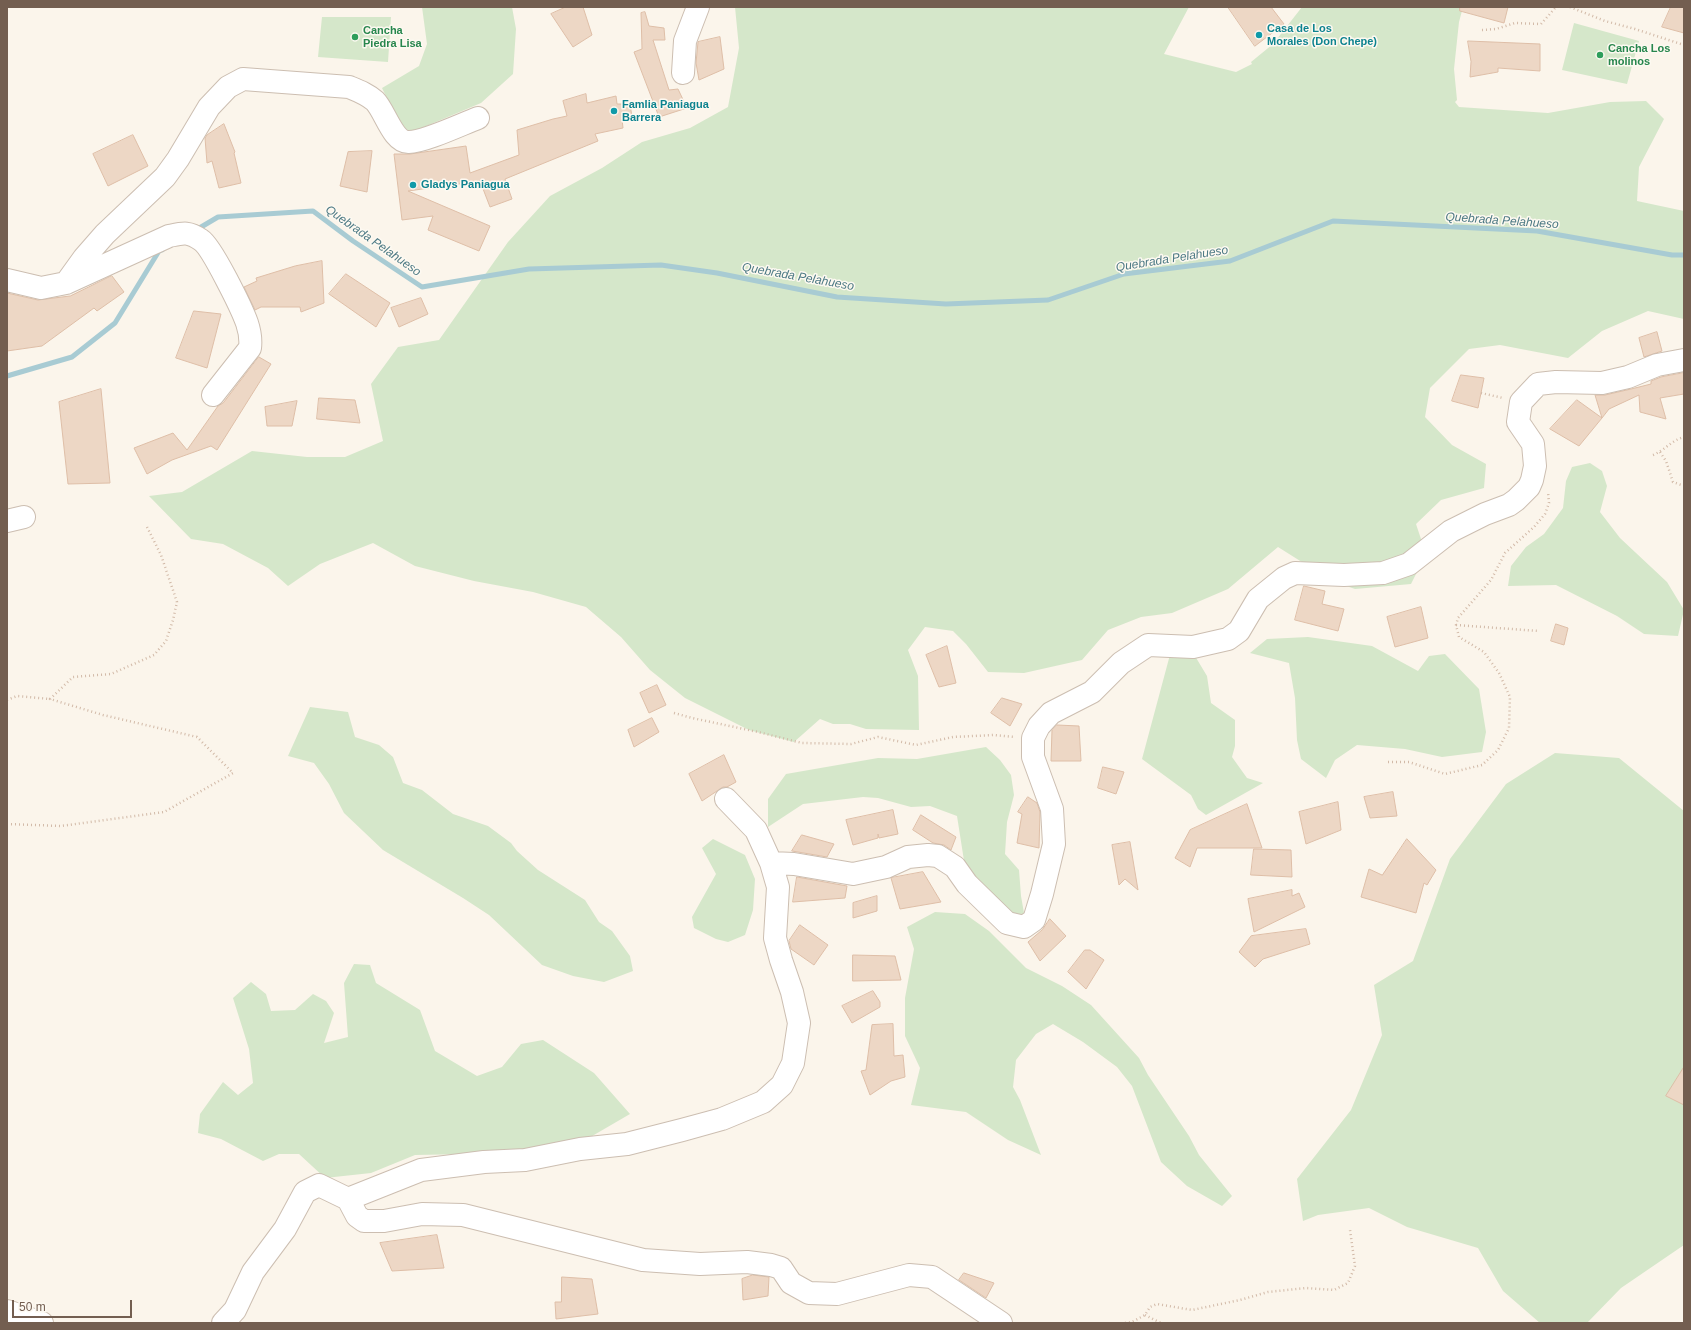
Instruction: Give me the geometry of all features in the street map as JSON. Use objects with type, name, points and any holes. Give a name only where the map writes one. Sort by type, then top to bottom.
[{"type":"street","points":[[683,73],[685,41],[698,7]]},
{"type":"street","points":[[66,283],[84,258],[105,234],[164,177],[178,160],[209,108],[228,87],[243,79],[349,87],[360,91],[376,102],[394,132],[402,140],[408,143],[420,141],[478,118]]},
{"type":"street","points":[[7,280],[40,288],[66,283],[168,236],[193,236],[217,262],[247,323],[251,338],[250,348],[213,395]]},
{"type":"street","points":[[771,863],[794,864],[853,874],[886,867],[908,857],[928,855],[938,856],[955,867],[967,884],[1007,923],[1024,927],[1034,920],[1054,844],[1052,809],[1033,757],[1033,738],[1039,726],[1051,713],[1092,692],[1121,663],[1148,645],[1193,646],[1228,640],[1239,631],[1258,599],[1284,578],[1294,573],[1366,575],[1383,573],[1409,564],[1451,531],[1485,514],[1509,505],[1516,500],[1532,480],[1536,466],[1533,444],[1518,422],[1521,402],[1538,384],[1556,382],[1602,383],[1628,377],[1657,365],[1684,360]]},
{"type":"street","points":[[348,1199],[420,1170],[484,1162],[525,1160],[580,1149],[627,1144],[722,1119],[763,1102],[782,1085],[793,1063],[799,1023],[792,992],[775,938],[778,887],[771,863],[756,830],[726,799]]},
{"type":"street","points":[[223,1323],[235,1310],[253,1272],[285,1229],[305,1192],[319,1185],[348,1199],[357,1216],[364,1221],[384,1221],[422,1214],[463,1215],[643,1260],[700,1264],[747,1262],[771,1265],[781,1268],[791,1282],[809,1293],[837,1294],[909,1276],[932,1277],[1002,1323]]},
{"type":"street","points":[[7,1311],[42,1323]]},
{"type":"path","points":[[1482,30],[1496,29],[1515,23],[1541,24],[1556,7]]},
{"type":"path","points":[[1570,7],[1605,22],[1635,29],[1684,45]]},
{"type":"path","points":[[1653,455],[1660,452],[1672,441],[1684,436]]},
{"type":"path","points":[[1660,452],[1666,461],[1673,482],[1684,486]]},
{"type":"path","points":[[1388,762],[1409,762],[1445,774],[1482,765],[1498,750],[1509,728],[1510,697],[1499,673],[1484,652],[1459,637],[1456,625],[1458,618],[1491,580],[1505,553],[1534,527],[1545,514],[1550,502],[1547,485]]},
{"type":"path","points":[[50,699],[73,677],[112,674],[154,655],[166,641],[177,602],[161,555],[146,525]]},
{"type":"path","points":[[1456,625],[1539,631]]},
{"type":"path","points":[[7,700],[17,696],[50,699],[103,715],[197,737],[233,773],[164,812],[61,826],[7,824]]},
{"type":"path","points":[[674,713],[802,743],[851,744],[878,737],[916,745],[953,737],[994,735],[1033,738]]},
{"type":"path","points":[[1125,1323],[1145,1315],[1150,1307],[1157,1304],[1192,1310],[1240,1300],[1268,1292],[1306,1288],[1334,1290],[1348,1283],[1355,1266],[1350,1230]]},
{"type":"path","points":[[1145,1315],[1161,1323]]},
{"type":"green space","points":[[422,7],[512,7],[516,29],[513,74],[481,103],[405,135],[382,88],[419,66],[427,44]]},
{"type":"green space","points":[[735,7],[1189,7],[1164,54],[1236,72],[1252,64],[1251,62],[1273,44],[1302,7],[1463,7],[1459,22],[1454,69],[1457,100],[1455,102],[1459,107],[1548,113],[1610,102],[1646,101],[1664,119],[1639,167],[1637,201],[1684,211],[1684,319],[1648,311],[1602,331],[1568,358],[1500,345],[1469,349],[1430,388],[1425,417],[1452,445],[1486,464],[1484,488],[1441,500],[1416,524],[1426,554],[1411,584],[1355,589],[1332,581],[1278,547],[1228,589],[1172,613],[1141,617],[1108,630],[1082,660],[1024,673],[988,672],[966,644],[953,631],[925,627],[908,650],[918,676],[919,730],[866,729],[850,724],[833,724],[820,719],[794,742],[749,730],[685,698],[650,670],[621,637],[586,607],[533,592],[474,581],[415,566],[373,543],[320,564],[288,586],[268,568],[223,544],[191,539],[149,496],[182,492],[252,451],[307,457],[345,457],[383,441],[371,384],[398,347],[439,340],[508,242],[550,196],[602,168],[642,142],[690,128],[728,107],[739,48]]},
{"type":"green space","name":"Cancha Piedra Lisa","points":[[322,17],[391,17],[388,62],[318,57]]},
{"type":"green space","name":"Cancha Los molinos","points":[[1574,23],[1639,41],[1627,84],[1562,70]]},
{"type":"green space","points":[[1590,463],[1602,471],[1607,486],[1600,512],[1620,538],[1667,582],[1684,610],[1678,636],[1644,634],[1617,616],[1556,585],[1508,586],[1511,566],[1526,547],[1544,534],[1563,508],[1566,481],[1572,467]]},
{"type":"green space","points":[[1308,637],[1372,646],[1418,671],[1429,656],[1445,654],[1479,689],[1486,732],[1482,752],[1442,757],[1405,749],[1357,745],[1335,760],[1326,778],[1301,759],[1297,740],[1295,698],[1289,663],[1250,653],[1267,639]]},
{"type":"green space","points":[[1171,651],[1195,656],[1207,676],[1211,703],[1235,720],[1235,746],[1232,757],[1247,778],[1263,783],[1206,815],[1198,809],[1191,795],[1142,759]]},
{"type":"green space","points":[[310,707],[348,712],[355,737],[379,745],[393,757],[403,783],[422,790],[453,814],[488,826],[511,843],[517,851],[538,870],[585,900],[599,922],[612,931],[630,956],[633,971],[604,982],[573,976],[542,965],[489,915],[383,850],[344,813],[329,784],[314,763],[288,756]]},
{"type":"green space","points":[[986,747],[1000,760],[1011,775],[1014,795],[1007,822],[1005,854],[1019,870],[1024,913],[1017,921],[965,867],[957,816],[930,806],[911,807],[878,798],[863,797],[803,804],[768,827],[768,799],[786,774],[878,758],[917,759]]},
{"type":"green space","points":[[1555,753],[1619,758],[1684,811],[1684,1245],[1621,1288],[1587,1323],[1540,1323],[1503,1291],[1478,1248],[1407,1227],[1369,1208],[1318,1215],[1303,1221],[1297,1179],[1351,1110],[1382,1035],[1374,985],[1413,961],[1450,859],[1506,784]]},
{"type":"green space","points":[[713,839],[745,855],[755,879],[753,910],[745,935],[728,942],[716,939],[694,928],[692,917],[716,874],[702,848]]},
{"type":"green space","points":[[935,912],[965,914],[989,931],[1026,968],[1062,986],[1091,1005],[1139,1058],[1148,1075],[1189,1136],[1199,1155],[1232,1196],[1222,1206],[1187,1186],[1161,1162],[1132,1086],[1117,1067],[1083,1042],[1053,1024],[1036,1034],[1016,1060],[1013,1087],[1020,1100],[1041,1155],[1008,1140],[966,1112],[911,1105],[920,1068],[905,1036],[905,998],[914,949],[907,927]]},
{"type":"green space","points":[[354,964],[370,965],[376,983],[420,1010],[435,1051],[477,1076],[502,1067],[521,1044],[543,1040],[594,1073],[630,1114],[575,1146],[468,1154],[415,1155],[371,1173],[325,1178],[299,1154],[279,1154],[263,1161],[221,1139],[198,1133],[200,1114],[223,1082],[238,1095],[253,1083],[249,1049],[233,998],[251,982],[266,994],[271,1011],[295,1010],[313,994],[326,1001],[334,1013],[324,1043],[348,1037],[344,983]]},
{"type":"building","points":[[566,7],[583,7],[592,35],[573,47],[551,14]]},
{"type":"building","name":"Casa de Los Morales (Don Chepe)","points":[[1228,7],[1271,7],[1284,24],[1255,46]]},
{"type":"building","points":[[1460,7],[1508,7],[1504,23],[1460,11]]},
{"type":"building","points":[[1671,7],[1684,7],[1684,33],[1662,27]]},
{"type":"building","points":[[645,12],[649,26],[664,28],[665,40],[653,40],[669,90],[678,89],[687,108],[659,117],[634,52],[642,49],[641,13]]},
{"type":"building","points":[[720,37],[724,69],[699,80],[696,63],[698,42]]},
{"type":"building","points":[[1468,41],[1540,44],[1540,71],[1498,68],[1498,72],[1470,77],[1471,62]]},
{"type":"building","points":[[586,94],[587,103],[616,96],[617,104],[630,104],[632,117],[622,119],[623,128],[595,134],[598,141],[505,179],[512,199],[490,207],[480,181],[408,191],[490,226],[479,251],[428,230],[433,216],[402,220],[394,154],[410,154],[466,146],[470,173],[519,155],[517,130],[567,116],[563,101]]},
{"type":"building","points":[[224,124],[235,152],[241,183],[219,188],[212,161],[207,163],[205,138],[207,135]]},
{"type":"building","points":[[133,135],[148,166],[108,186],[93,154]]},
{"type":"building","points":[[372,151],[367,192],[340,186],[348,152]]},
{"type":"building","points":[[322,261],[324,303],[301,312],[300,307],[261,307],[255,310],[244,287],[257,281],[256,278],[295,266]]},
{"type":"building","points":[[346,274],[390,303],[376,327],[329,294]]},
{"type":"building","points":[[112,276],[124,292],[97,311],[94,308],[42,346],[7,351],[7,293],[38,300],[70,296]]},
{"type":"building","points":[[421,298],[428,314],[399,327],[391,308]]},
{"type":"building","points":[[194,311],[221,314],[207,368],[176,358]]},
{"type":"building","points":[[1657,332],[1662,351],[1644,357],[1639,338]]},
{"type":"building","points":[[259,357],[271,364],[217,450],[211,446],[172,460],[147,474],[134,448],[173,433],[187,450],[218,406],[223,403]]},
{"type":"building","points":[[1684,373],[1684,394],[1660,398],[1666,419],[1640,412],[1639,395],[1609,409],[1602,418],[1595,395],[1605,395],[1631,389],[1651,384],[1651,381],[1661,377]]},
{"type":"building","points":[[1461,375],[1484,378],[1478,408],[1452,401]]},
{"type":"building","points":[[101,389],[110,483],[68,484],[59,402]]},
{"type":"building","points":[[319,398],[355,400],[360,423],[317,419]]},
{"type":"building","points":[[1577,400],[1602,418],[1579,446],[1550,429]]},
{"type":"building","points":[[297,401],[292,426],[267,426],[265,407]]},
{"type":"building","points":[[1304,586],[1325,591],[1322,604],[1344,609],[1338,631],[1295,620]]},
{"type":"building","points":[[1421,607],[1428,638],[1395,647],[1387,617]]},
{"type":"building","points":[[1556,624],[1568,628],[1564,645],[1551,641]]},
{"type":"building","points":[[947,646],[956,683],[939,687],[926,655]]},
{"type":"building","points":[[657,685],[666,705],[649,713],[640,693]]},
{"type":"building","points":[[1002,698],[1022,704],[1010,726],[991,713]]},
{"type":"building","points":[[652,718],[659,732],[634,747],[628,730]]},
{"type":"building","points":[[1057,725],[1079,726],[1081,761],[1051,761],[1052,730]]},
{"type":"building","points":[[724,755],[736,782],[727,787],[723,787],[702,801],[689,774]]},
{"type":"building","points":[[1103,767],[1124,772],[1116,794],[1098,788]]},
{"type":"building","points":[[1393,792],[1397,816],[1370,818],[1364,797]]},
{"type":"building","points":[[1028,797],[1037,803],[1040,812],[1039,848],[1017,843],[1022,814],[1018,812]]},
{"type":"building","points":[[1338,802],[1341,830],[1306,844],[1299,812]]},
{"type":"building","points":[[1247,804],[1262,848],[1197,848],[1190,867],[1175,858],[1190,830]]},
{"type":"building","points":[[893,810],[898,834],[879,838],[878,834],[878,838],[853,845],[846,820]]},
{"type":"building","points":[[921,815],[956,837],[951,850],[944,845],[933,843],[913,830]]},
{"type":"building","points":[[802,835],[834,844],[827,857],[792,851]]},
{"type":"building","points":[[1407,839],[1436,870],[1427,885],[1424,883],[1416,913],[1361,897],[1369,869],[1382,875]]},
{"type":"building","points":[[1130,842],[1138,890],[1125,879],[1119,885],[1112,845]]},
{"type":"building","points":[[1254,849],[1291,850],[1292,877],[1251,875]]},
{"type":"building","points":[[923,872],[941,902],[900,909],[891,878]]},
{"type":"building","points":[[797,877],[847,886],[845,898],[793,902]]},
{"type":"building","points":[[1292,890],[1292,896],[1299,893],[1305,907],[1254,932],[1248,899]]},
{"type":"building","points":[[877,896],[877,911],[853,918],[853,903]]},
{"type":"building","points":[[1050,919],[1066,936],[1040,961],[1028,942],[1042,930]]},
{"type":"building","points":[[800,925],[828,945],[814,965],[791,949],[789,941]]},
{"type":"building","points":[[1306,929],[1310,944],[1263,959],[1255,967],[1239,952],[1251,936]]},
{"type":"building","points":[[1085,950],[1090,950],[1104,960],[1086,989],[1068,972]]},
{"type":"building","points":[[853,955],[895,956],[901,980],[853,981]]},
{"type":"building","points":[[873,991],[880,1002],[880,1007],[852,1023],[842,1006]]},
{"type":"building","points":[[893,1024],[894,1056],[903,1055],[905,1077],[891,1081],[870,1095],[861,1071],[866,1070],[872,1025]]},
{"type":"building","points":[[1684,1067],[1684,1105],[1666,1096]]},
{"type":"building","points":[[437,1235],[444,1268],[392,1271],[380,1243]]},
{"type":"building","points":[[964,1273],[994,1283],[986,1298],[959,1280]]},
{"type":"building","points":[[753,1275],[769,1277],[768,1296],[743,1300],[742,1279]]},
{"type":"building","points":[[562,1277],[592,1279],[598,1314],[556,1319],[555,1302],[561,1302]]},
{"type":"waterway","name":"Quebrada Pelahueso","points":[[196,230],[218,217],[313,211],[353,241],[422,287],[529,269],[661,265],[717,273],[837,297],[946,304],[1048,300],[1124,274],[1230,261],[1333,221],[1537,231],[1672,255],[1684,255]]},
{"type":"waterway","name":"Quebrada Pelahueso","points":[[7,376],[72,357],[115,323],[159,251],[162,250]]},
{"type":"place","name":"Casa de Los Morales (Don Chepe)","points":[[1259,35]]},
{"type":"place","name":"Cancha Piedra Lisa","points":[[355,37]]},
{"type":"place","name":"Cancha Los molinos","points":[[1600,55]]},
{"type":"place","name":"Famlia Paniagua Barrera","points":[[614,111]]},
{"type":"place","name":"Gladys Paniagua","points":[[413,185]]}]
